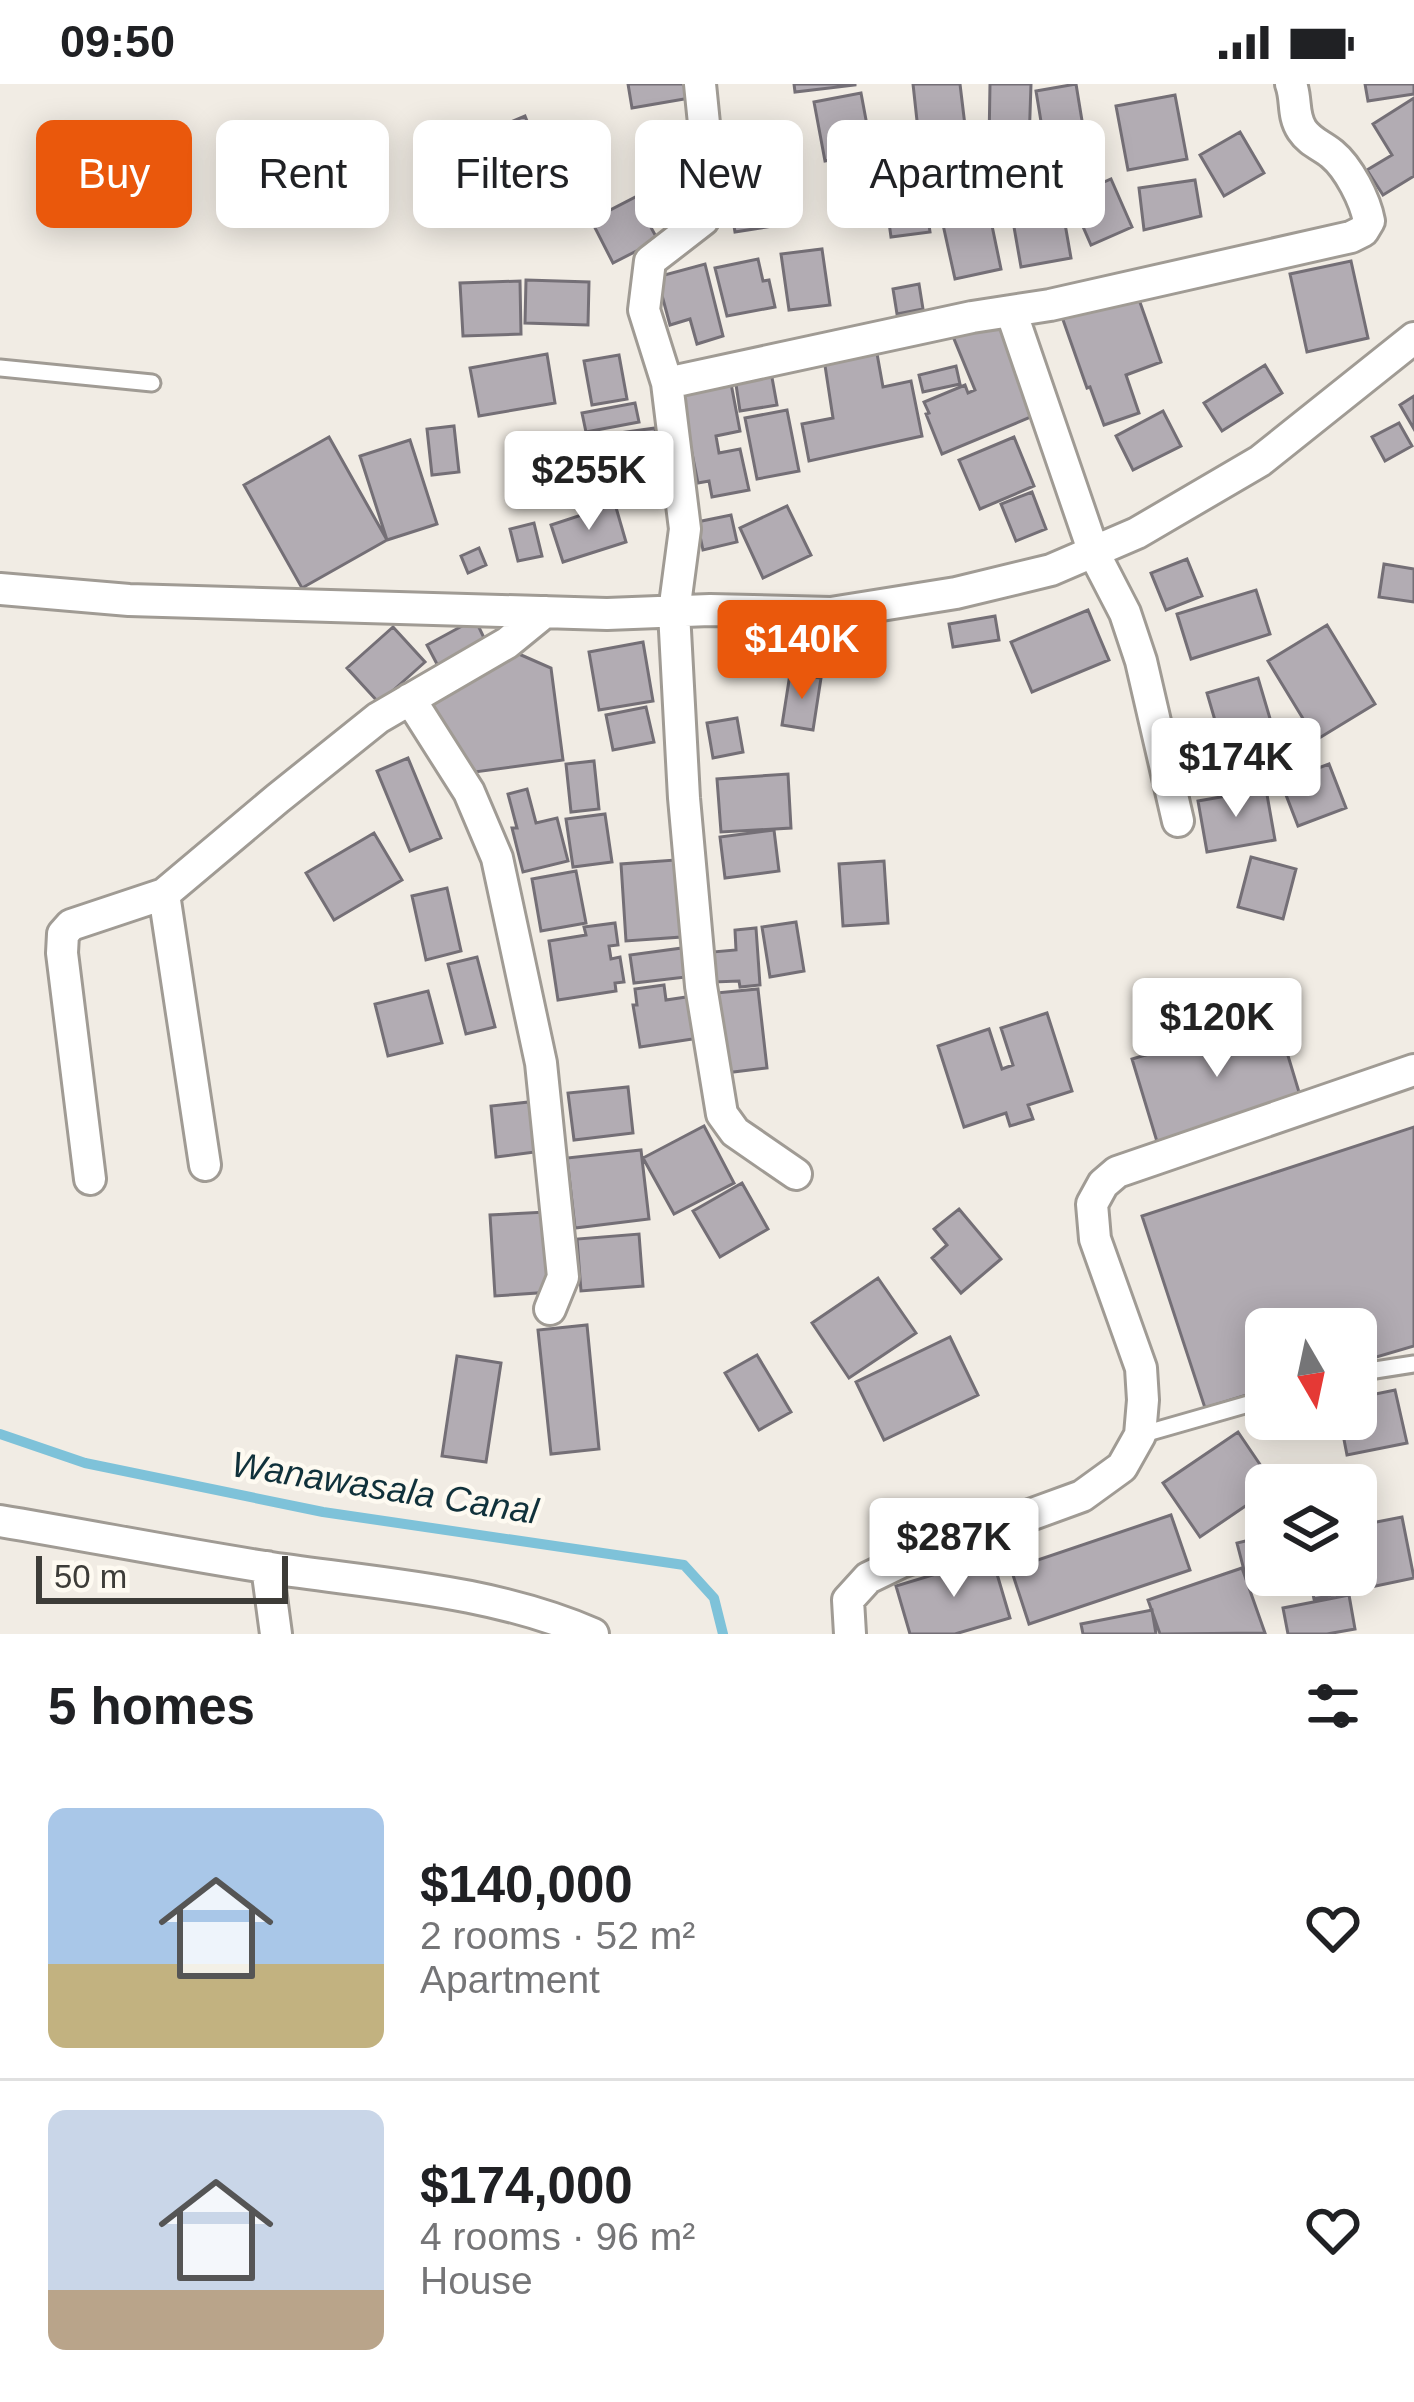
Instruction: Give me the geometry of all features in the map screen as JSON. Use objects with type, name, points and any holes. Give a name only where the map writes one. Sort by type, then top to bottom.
[{"type":"street","points":[[700,84],[712,203],[704,220],[650,261],[644,310],[667,383],[685,529],[674,612],[684,798],[699,962],[722,1114],[735,1132],[796,1174]]},
{"type":"street","points":[[667,383],[1351,237],[1370,221],[1367,211],[1335,156],[1304,135],[1294,118],[1292,84]]},
{"type":"street","points":[[1011,311],[1094,553],[1125,614],[1141,661],[1178,821]]},
{"type":"street","points":[[0,589],[129,600],[545,612],[831,613],[956,593],[1051,570],[1137,533],[1260,461],[1414,338]]},
{"type":"street","points":[[90,1179],[63,934],[71,925],[164,894],[378,718],[507,643],[545,612]]},
{"type":"street","points":[[410,699],[469,792],[497,858],[541,1063],[563,1277],[550,1309]]},
{"type":"street","points":[[164,894],[205,1165]]},
{"type":"street","points":[[850,1634],[848,1600],[868,1578],[1082,1496],[1122,1467],[1140,1435],[1142,1368],[1094,1239],[1092,1204],[1103,1184],[1117,1172],[1414,1070]]},
{"type":"street","points":[[0,1521],[453,1594],[557,1618],[593,1634]]},
{"type":"street","points":[[267,1567],[276,1634]]},
{"type":"lane","points":[[0,368],[152,383]]},
{"type":"lane","points":[[1377,1370],[1414,1364]]},
{"type":"lane","points":[[1140,1435],[1245,1405]]},
{"type":"building","points":[[628,84],[688,84],[690,98],[632,108]]},
{"type":"building","points":[[794,84],[855,84],[855,85],[795,92]]},
{"type":"building","points":[[913,84],[960,84],[964,120],[917,120]]},
{"type":"building","points":[[990,84],[1031,84],[1030,120],[989,120]]},
{"type":"building","points":[[1076,84],[1082,120],[1041,120],[1036,91]]},
{"type":"building","points":[[1365,84],[1414,84],[1414,94],[1368,101]]},
{"type":"building","points":[[861,93],[866,120],[827,120],[827,161],[825,161],[814,102]]},
{"type":"building","points":[[1175,95],[1187,159],[1128,170],[1116,106]]},
{"type":"building","points":[[1414,98],[1414,176],[1383,195],[1367,170],[1392,155],[1373,124]]},
{"type":"building","points":[[1240,132],[1264,173],[1224,196],[1200,155]]},
{"type":"building","points":[[1111,179],[1132,227],[1091,245],[1084,228],[1105,228],[1105,182]]},
{"type":"building","points":[[1195,180],[1201,216],[1144,230],[1139,188]]},
{"type":"building","points":[[635,197],[635,228],[651,228],[658,240],[613,263],[595,228],[611,228],[611,210]]},
{"type":"building","points":[[890,228],[929,228],[930,232],[891,237]]},
{"type":"building","points":[[944,228],[992,228],[1001,269],[955,279]]},
{"type":"building","points":[[1014,228],[1066,228],[1071,258],[1021,267]]},
{"type":"building","points":[[822,249],[830,305],[789,310],[781,254]]},
{"type":"building","points":[[758,259],[775,307],[727,316],[715,268]]},
{"type":"building","points":[[1351,261],[1368,338],[1307,352],[1290,274]]},
{"type":"building","points":[[705,264],[723,336],[697,344],[690,319],[670,325],[657,277]]},
{"type":"building","points":[[526,280],[589,282],[588,325],[525,323]]},
{"type":"building","points":[[520,281],[521,334],[463,336],[460,283]]},
{"type":"building","points":[[919,284],[923,309],[897,314],[893,289]]},
{"type":"building","points":[[1136,291],[1161,362],[1126,375],[1139,413],[1104,425],[1062,317]]},
{"type":"building","points":[[997,316],[1038,414],[942,454],[924,402],[965,385],[968,393],[975,390],[952,334]]},
{"type":"building","points":[[876,348],[883,387],[911,381],[922,436],[809,461],[802,424],[833,418],[824,359]]},
{"type":"building","points":[[547,354],[555,403],[479,416],[470,368]]},
{"type":"building","points":[[619,355],[627,399],[592,405],[584,361]]},
{"type":"building","points":[[1265,365],[1282,393],[1222,431],[1204,403]]},
{"type":"building","points":[[956,366],[960,384],[923,392],[919,375]]},
{"type":"building","points":[[771,372],[777,405],[740,411],[735,378]]},
{"type":"building","points":[[730,378],[740,431],[716,436],[719,453],[740,449],[749,490],[712,497],[709,481],[698,483],[679,389]]},
{"type":"building","points":[[1414,396],[1414,429],[1400,405]]},
{"type":"building","points":[[635,403],[639,422],[586,432],[582,413]]},
{"type":"building","points":[[787,410],[799,471],[757,479],[745,418]]},
{"type":"building","points":[[1163,411],[1181,446],[1133,470],[1116,436]]},
{"type":"building","points":[[1399,423],[1412,446],[1385,461],[1372,437]]},
{"type":"building","points":[[454,426],[459,472],[432,475],[427,429]]},
{"type":"building","points":[[655,428],[658,448],[601,457],[598,436]]},
{"type":"building","points":[[329,437],[387,540],[302,588],[244,485]]},
{"type":"building","points":[[1014,437],[1034,486],[980,509],[959,460]]},
{"type":"building","points":[[410,440],[437,524],[387,540],[360,456]]},
{"type":"building","points":[[637,460],[641,492],[573,500],[569,468]]},
{"type":"building","points":[[1032,492],[1046,529],[1016,541],[1001,504]]},
{"type":"building","points":[[615,504],[626,542],[563,562],[551,525]]},
{"type":"building","points":[[787,506],[811,555],[763,578],[740,528]]},
{"type":"building","points":[[731,515],[737,542],[703,550],[697,522]]},
{"type":"building","points":[[534,523],[542,556],[518,561],[510,529]]},
{"type":"building","points":[[479,548],[486,565],[468,573],[461,556]]},
{"type":"building","points":[[1187,559],[1202,596],[1166,610],[1151,573]]},
{"type":"building","points":[[1384,564],[1414,569],[1414,602],[1379,597]]},
{"type":"building","points":[[1256,590],[1270,634],[1191,659],[1177,614]]},
{"type":"building","points":[[1088,610],[1109,660],[1032,692],[1011,642]]},
{"type":"building","points":[[995,616],[999,640],[953,647],[949,624]]},
{"type":"building","points":[[475,619],[486,642],[438,666],[427,645]]},
{"type":"building","points":[[1327,625],[1375,704],[1316,740],[1268,661]]},
{"type":"building","points":[[393,627],[425,662],[379,703],[347,668]]},
{"type":"building","points":[[643,642],[653,701],[599,710],[589,652]]},
{"type":"building","points":[[512,651],[551,668],[563,760],[475,772],[431,705]]},
{"type":"building","points":[[790,674],[821,678],[813,730],[782,725]]},
{"type":"building","points":[[1258,678],[1279,749],[1228,765],[1207,693]]},
{"type":"building","points":[[646,707],[654,742],[613,750],[606,715]]},
{"type":"building","points":[[737,718],[743,752],[713,758],[707,723]]},
{"type":"building","points":[[408,758],[441,838],[410,851],[377,771]]},
{"type":"building","points":[[594,761],[599,809],[571,812],[566,764]]},
{"type":"building","points":[[1329,764],[1346,808],[1298,826],[1281,782]]},
{"type":"building","points":[[788,774],[791,828],[721,832],[717,779]]},
{"type":"building","points":[[527,789],[536,823],[557,818],[568,861],[523,872],[508,794]]},
{"type":"building","points":[[1266,789],[1275,840],[1207,852],[1198,801]]},
{"type":"building","points":[[605,814],[612,862],[573,867],[566,819]]},
{"type":"building","points":[[774,830],[779,871],[725,878],[720,837]]},
{"type":"building","points":[[374,833],[402,880],[334,920],[306,873]]},
{"type":"building","points":[[1251,857],[1296,869],[1283,919],[1238,907]]},
{"type":"building","points":[[675,860],[681,937],[626,941],[621,864]]},
{"type":"building","points":[[884,861],[888,923],[843,926],[839,864]]},
{"type":"building","points":[[576,871],[586,923],[541,931],[532,879]]},
{"type":"building","points":[[447,888],[461,951],[426,960],[412,896]]},
{"type":"building","points":[[796,922],[804,971],[770,977],[762,927]]},
{"type":"building","points":[[615,923],[618,945],[609,946],[611,959],[620,957],[624,982],[615,983],[616,991],[558,1000],[549,941],[586,935],[584,927]]},
{"type":"building","points":[[756,928],[760,985],[714,982],[712,952],[736,950],[735,930]]},
{"type":"building","points":[[682,948],[686,977],[634,983],[630,955]]},
{"type":"building","points":[[477,957],[495,1027],[466,1034],[448,964]]},
{"type":"building","points":[[664,985],[666,1000],[693,996],[699,1038],[640,1047],[635,989]]},
{"type":"building","points":[[758,989],[767,1068],[725,1073],[716,993]]},
{"type":"building","points":[[428,991],[442,1043],[388,1056],[375,1004]]},
{"type":"building","points":[[1047,1013],[1072,1091],[1028,1105],[1033,1119],[1010,1126],[1006,1113],[964,1127],[938,1046],[989,1029],[1002,1069],[1013,1065],[1001,1028]]},
{"type":"building","points":[[1276,1016],[1302,1102],[1158,1145],[1132,1059]]},
{"type":"building","points":[[628,1087],[633,1133],[574,1140],[568,1093]]},
{"type":"building","points":[[529,1102],[535,1152],[496,1157],[491,1106]]},
{"type":"building","points":[[704,1126],[734,1183],[674,1214],[643,1158]]},
{"type":"building","points":[[1414,1127],[1414,1346],[1377,1357],[1377,1308],[1245,1308],[1245,1396],[1205,1408],[1142,1216]]},
{"type":"building","points":[[641,1150],[649,1219],[575,1228],[567,1158]]},
{"type":"building","points":[[742,1183],[768,1229],[720,1257],[693,1211]]},
{"type":"building","points":[[959,1209],[1001,1259],[961,1293],[932,1258],[947,1245],[934,1229]]},
{"type":"building","points":[[546,1212],[551,1292],[495,1296],[490,1215]]},
{"type":"building","points":[[639,1234],[643,1286],[581,1291],[577,1239]]},
{"type":"building","points":[[878,1278],[916,1333],[849,1378],[812,1323]]},
{"type":"building","points":[[587,1325],[599,1449],[551,1454],[538,1330]]},
{"type":"building","points":[[950,1337],[978,1395],[884,1440],[856,1382]]},
{"type":"building","points":[[757,1355],[791,1412],[759,1430],[725,1373]]},
{"type":"building","points":[[457,1356],[501,1363],[486,1462],[442,1456]]},
{"type":"building","points":[[1395,1390],[1407,1443],[1347,1455],[1344,1440],[1377,1440],[1377,1394]]},
{"type":"building","points":[[1238,1432],[1260,1464],[1245,1464],[1245,1506],[1200,1537],[1163,1483]]},
{"type":"building","points":[[1171,1515],[1190,1570],[1029,1624],[1011,1569]]},
{"type":"building","points":[[1402,1517],[1414,1578],[1377,1586],[1377,1522]]},
{"type":"building","points":[[1245,1541],[1245,1574],[1237,1543]]},
{"type":"building","points":[[992,1557],[1010,1618],[955,1634],[910,1634],[896,1586]]},
{"type":"building","points":[[1242,1568],[1245,1596],[1252,1596],[1265,1633],[1160,1634],[1148,1600]]},
{"type":"building","points":[[1349,1596],[1355,1629],[1288,1634],[1283,1608]]},
{"type":"building","points":[[1152,1610],[1156,1634],[1083,1634],[1081,1624]]},
{"type":"waterway","name":"Wanawasala Canal","points":[[0,1434],[85,1463],[323,1512],[684,1565],[714,1598],[723,1634]]}]
